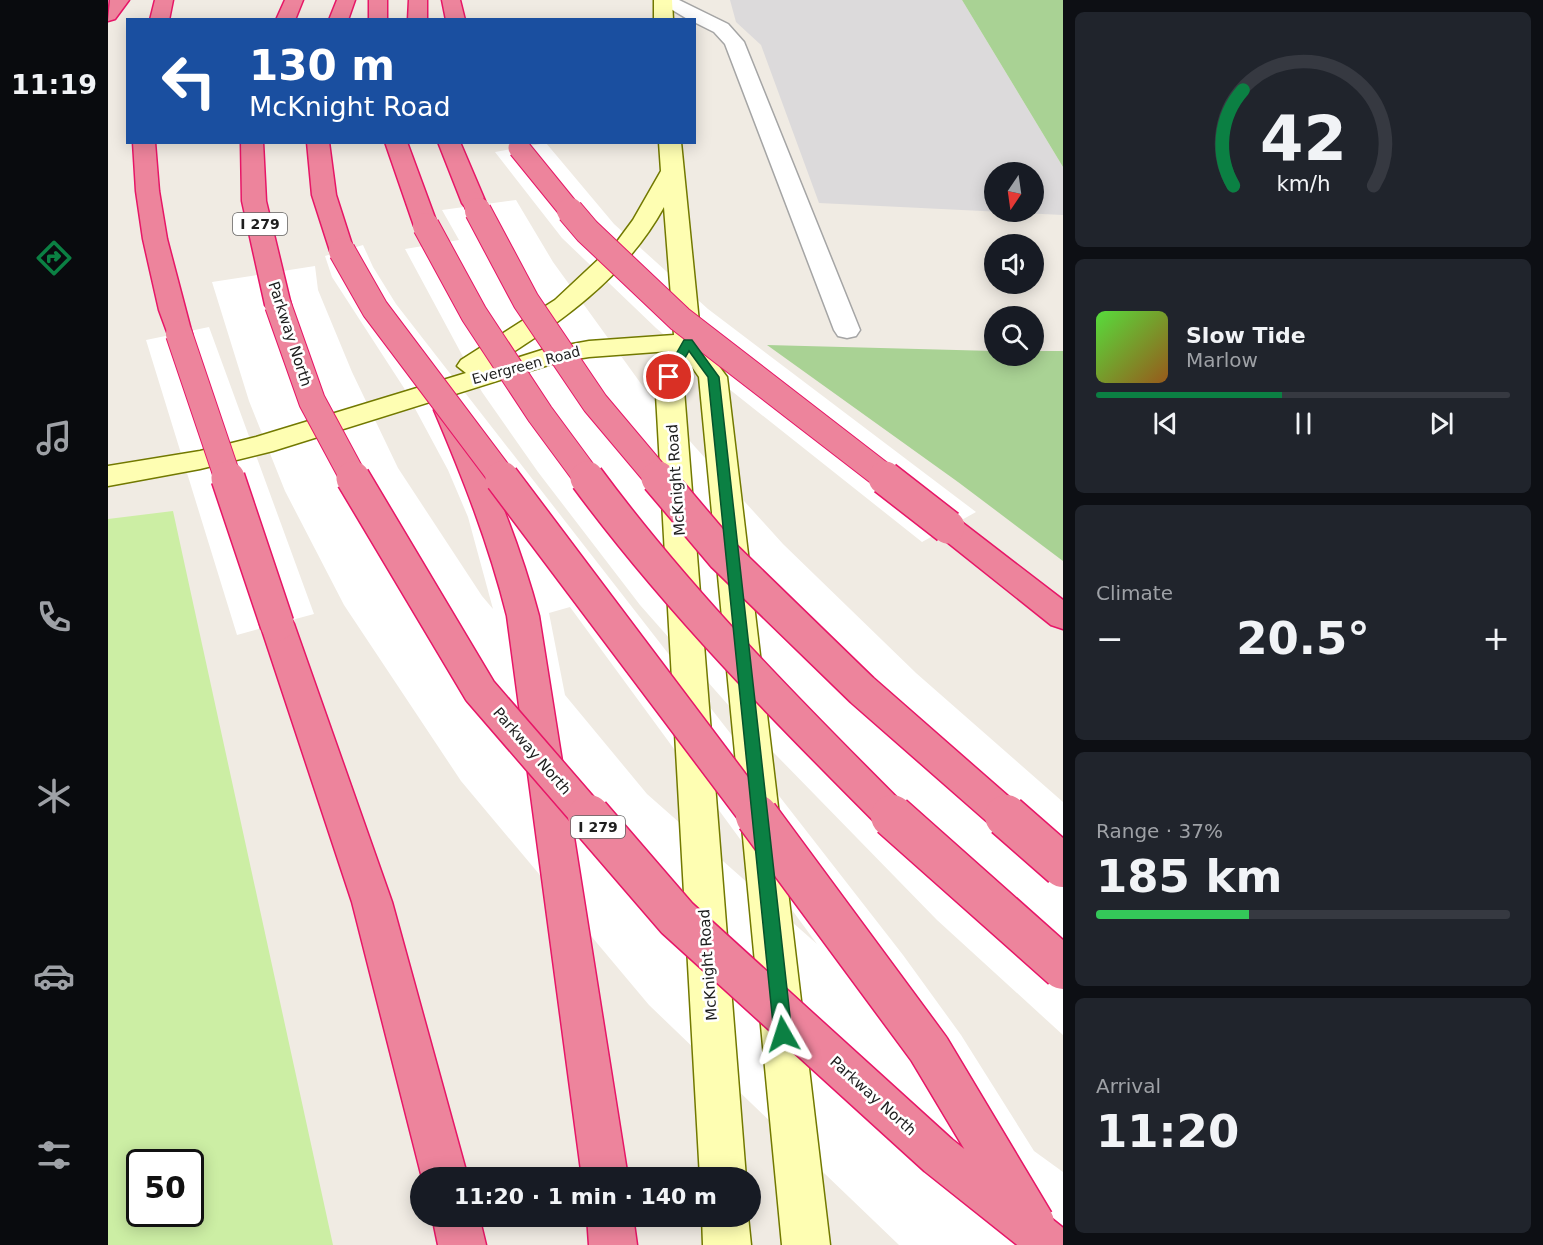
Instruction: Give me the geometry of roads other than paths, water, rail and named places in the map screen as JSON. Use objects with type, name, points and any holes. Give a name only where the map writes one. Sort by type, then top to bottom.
[{"type":"highway","points":[[108,15],[120,0]]},
{"type":"highway","points":[[160,18],[164,0]]},
{"type":"highway","points":[[286,18],[294,0]]},
{"type":"highway","points":[[339,18],[346,0]]},
{"type":"highway","points":[[378,0],[378,18]]},
{"type":"highway","points":[[417,18],[418,0]]},
{"type":"highway","points":[[451,0],[456,18]]},
{"type":"highway","points":[[144,144],[150,218],[162,277],[178,334],[372,902],[442,1167]]},
{"type":"highway","name":"Parkway North","points":[[252,144],[254,201],[278,305],[312,401],[370,510],[480,691],[677,918],[938,1155],[1051,1245]]},
{"type":"highway","points":[[318,144],[324,195],[342,251],[375,309],[873,970],[960,1099],[1046,1245]]},
{"type":"highway","points":[[397,144],[426,226],[474,314],[540,414],[628,533],[755,679],[861,786],[911,835],[1063,969]]},
{"type":"highway","points":[[450,144],[474,203],[526,301],[595,403],[724,556],[862,690],[1063,866]]},
{"type":"highway","points":[[518,145],[587,231],[680,319],[1063,617]]},
{"type":"highway","points":[[445,402],[492,512],[509,561],[523,616],[603,1167]]},
{"type":"highway","points":[[458,1227],[462,1245]]},
{"type":"highway","points":[[611,1227],[613,1245]]},
{"type":"main road","points":[[664,0],[664,18]]},
{"type":"main road","points":[[670,144],[688,342],[713,377],[806,1245]]},
{"type":"main road","name":"Evergreen Road","points":[[378,407],[467,368],[511,342],[578,295],[624,248],[642,225],[671,173]]},
{"type":"main road","name":"Evergreen Road","points":[[108,476],[200,459],[263,444],[554,355],[589,349],[688,342]]},
{"type":"main road","name":"McKnight Road","points":[[688,342],[669,377],[722,1167]]},
{"type":"main road","points":[[726,1227],[727,1245]]},
{"type":"street","points":[[664,0],[721,28],[734,42],[847,330]]}]
